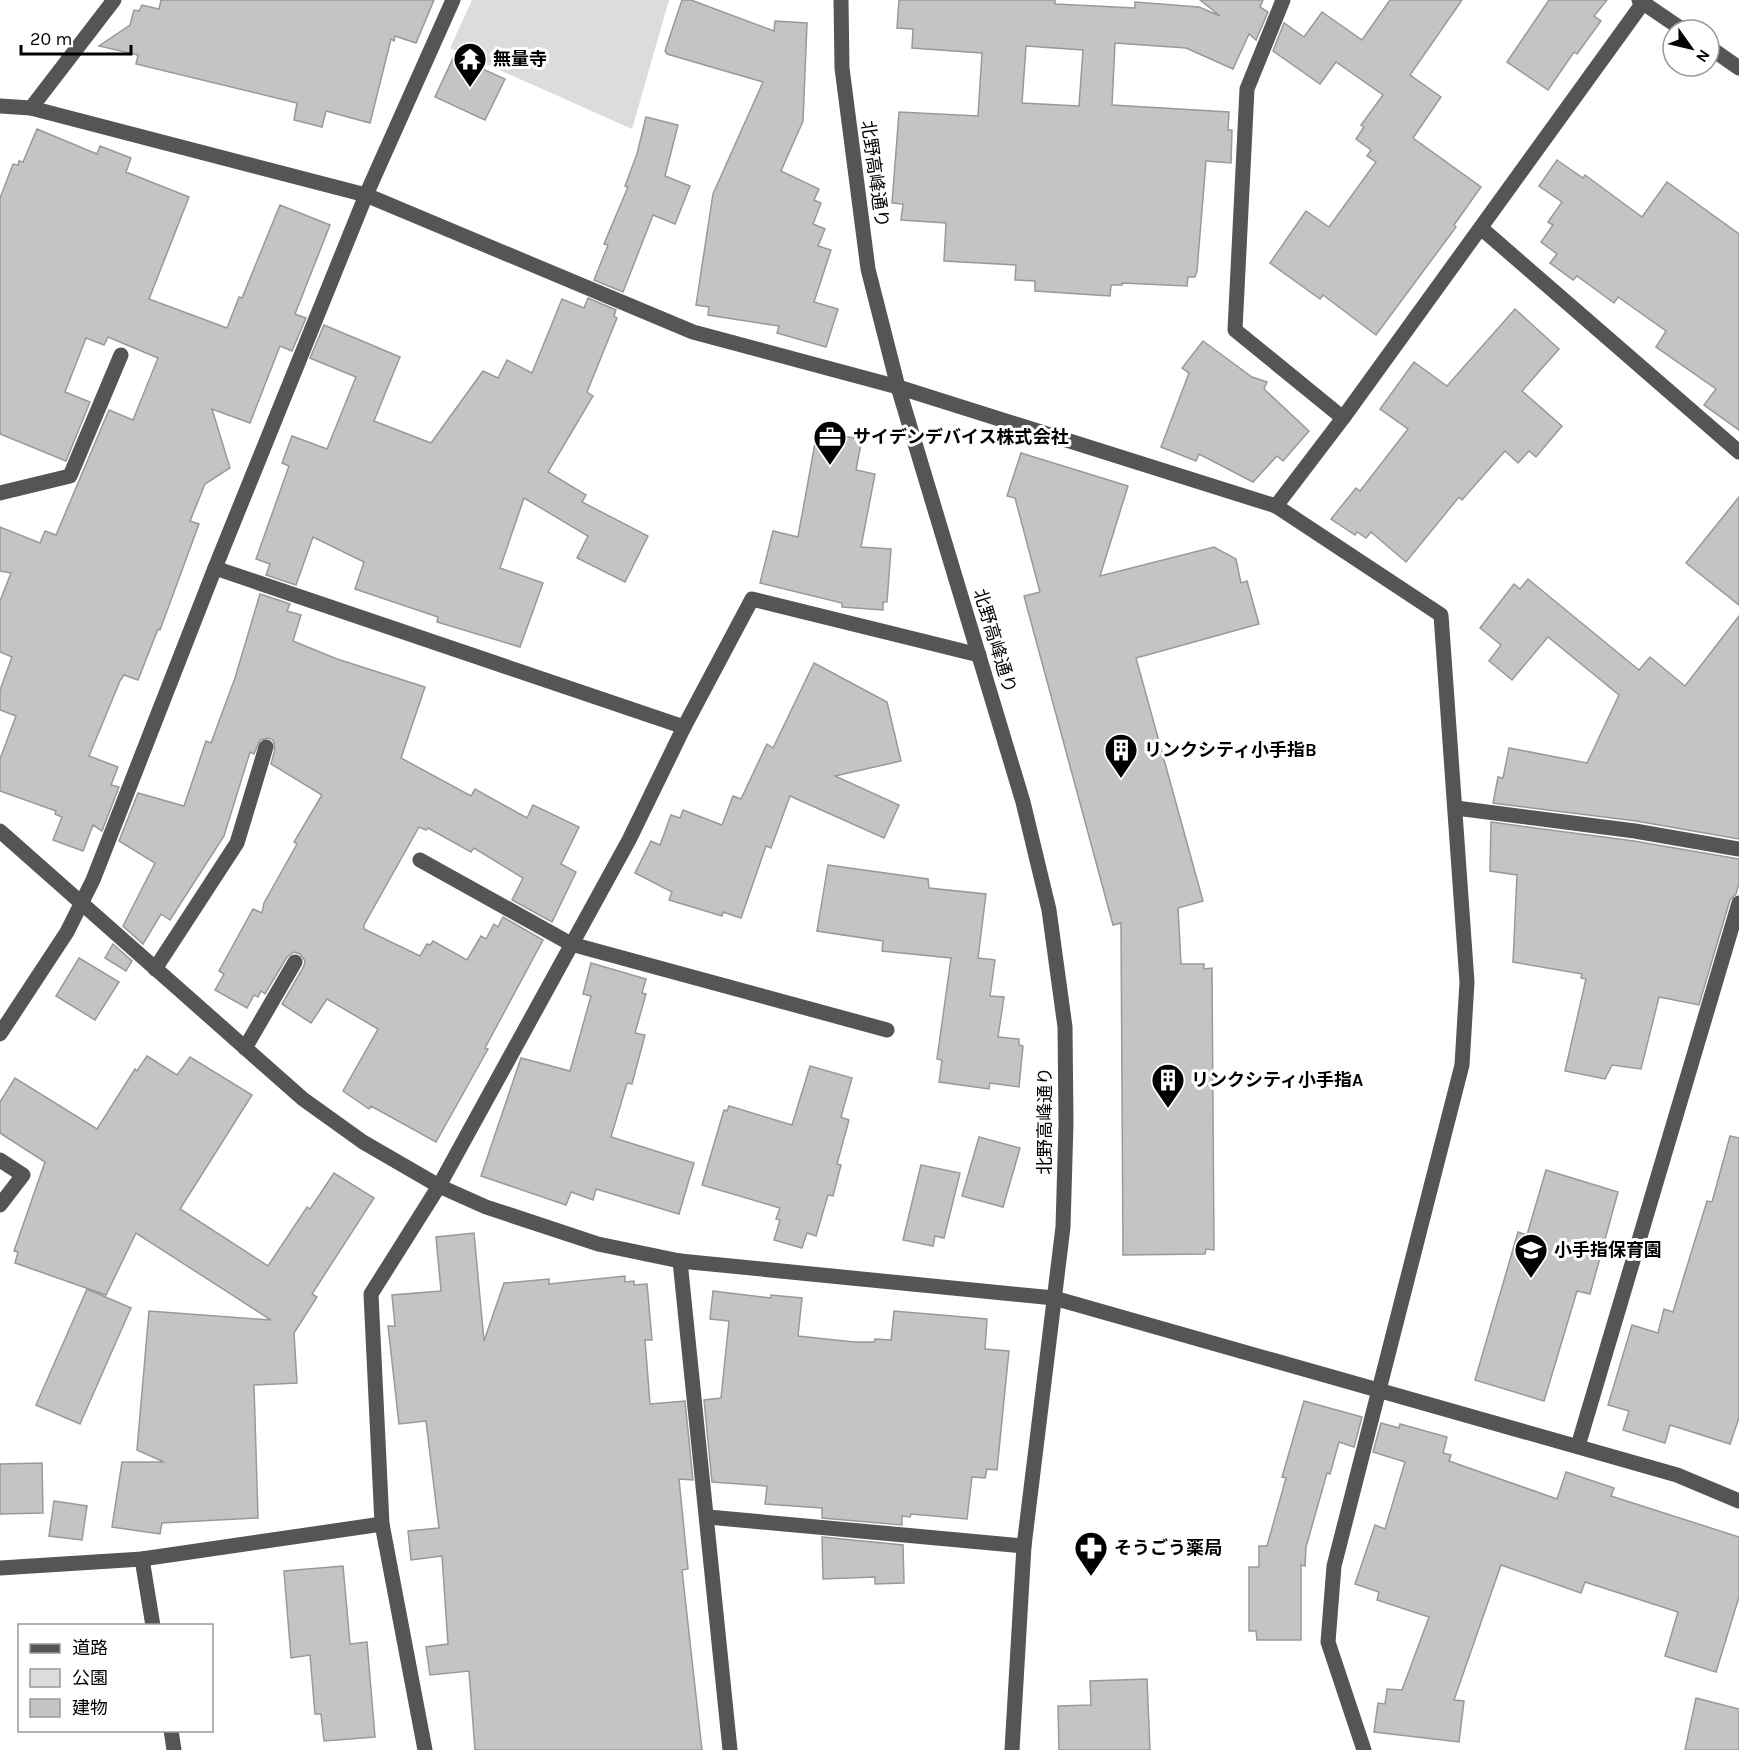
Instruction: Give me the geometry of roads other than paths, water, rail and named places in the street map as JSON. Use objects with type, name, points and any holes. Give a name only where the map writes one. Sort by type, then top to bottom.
[{"type":"street","points":[[31,108],[114,0]]},
{"type":"street","points":[[0,1034],[67,932],[93,880],[215,568],[366,195],[453,0]]},
{"type":"street","name":"北野高峰通り","points":[[841,0],[842,68],[868,269],[898,387],[1023,802],[1049,910],[1065,1027],[1066,1124],[1063,1227],[1024,1546],[1012,1750]]},
{"type":"street","points":[[1283,0],[1247,89],[1235,330],[1343,418]]},
{"type":"street","points":[[1276,506],[1481,228],[1642,1],[1666,18]]},
{"type":"street","points":[[1721,55],[1739,68]]},
{"type":"street","points":[[0,106],[31,108],[366,195],[693,332],[898,387],[1276,506],[1441,615],[1467,982],[1462,1065],[1377,1389],[1334,1566],[1328,1642],[1358,1740],[1364,1750]]},
{"type":"street","points":[[1481,228],[1739,452]]},
{"type":"street","points":[[0,493],[70,476],[121,355]]},
{"type":"street","points":[[215,568],[684,727]]},
{"type":"street","points":[[425,1750],[382,1524],[371,1294],[440,1186],[629,840],[684,727],[752,599],[979,655]]},
{"type":"street","points":[[155,969],[237,843],[266,747]]},
{"type":"street","points":[[1456,808],[1635,831],[1739,849]]},
{"type":"street","points":[[0,831],[303,1099],[363,1142],[440,1186],[486,1207],[560,1233],[680,1261],[1054,1298],[1677,1475],[1739,1501]]},
{"type":"street","points":[[420,860],[571,944],[887,1030]]},
{"type":"street","points":[[1578,1446],[1739,903]]},
{"type":"street","points":[[245,1048],[295,962]]},
{"type":"street","points":[[0,1160],[23,1175],[0,1204]]},
{"type":"street","points":[[680,1261],[708,1517],[730,1750]]},
{"type":"street","points":[[708,1517],[1024,1546]]},
{"type":"street","points":[[0,1568],[142,1558],[382,1524]]},
{"type":"street","points":[[142,1558],[153,1624]]},
{"type":"street","points":[[171,1732],[174,1750]]},
{"type":"place","name":"無量寺","points":[[470,88]]},
{"type":"place","name":"サイデンデバイス株式会社","points":[[830,466]]},
{"type":"place","name":"リンクシティ小手指B","points":[[1121,779]]},
{"type":"place","name":"リンクシティ小手指A","points":[[1168,1109]]},
{"type":"place","name":"小手指保育園","points":[[1531,1279]]},
{"type":"place","name":"そうごう薬局","points":[[1091,1577]]}]
